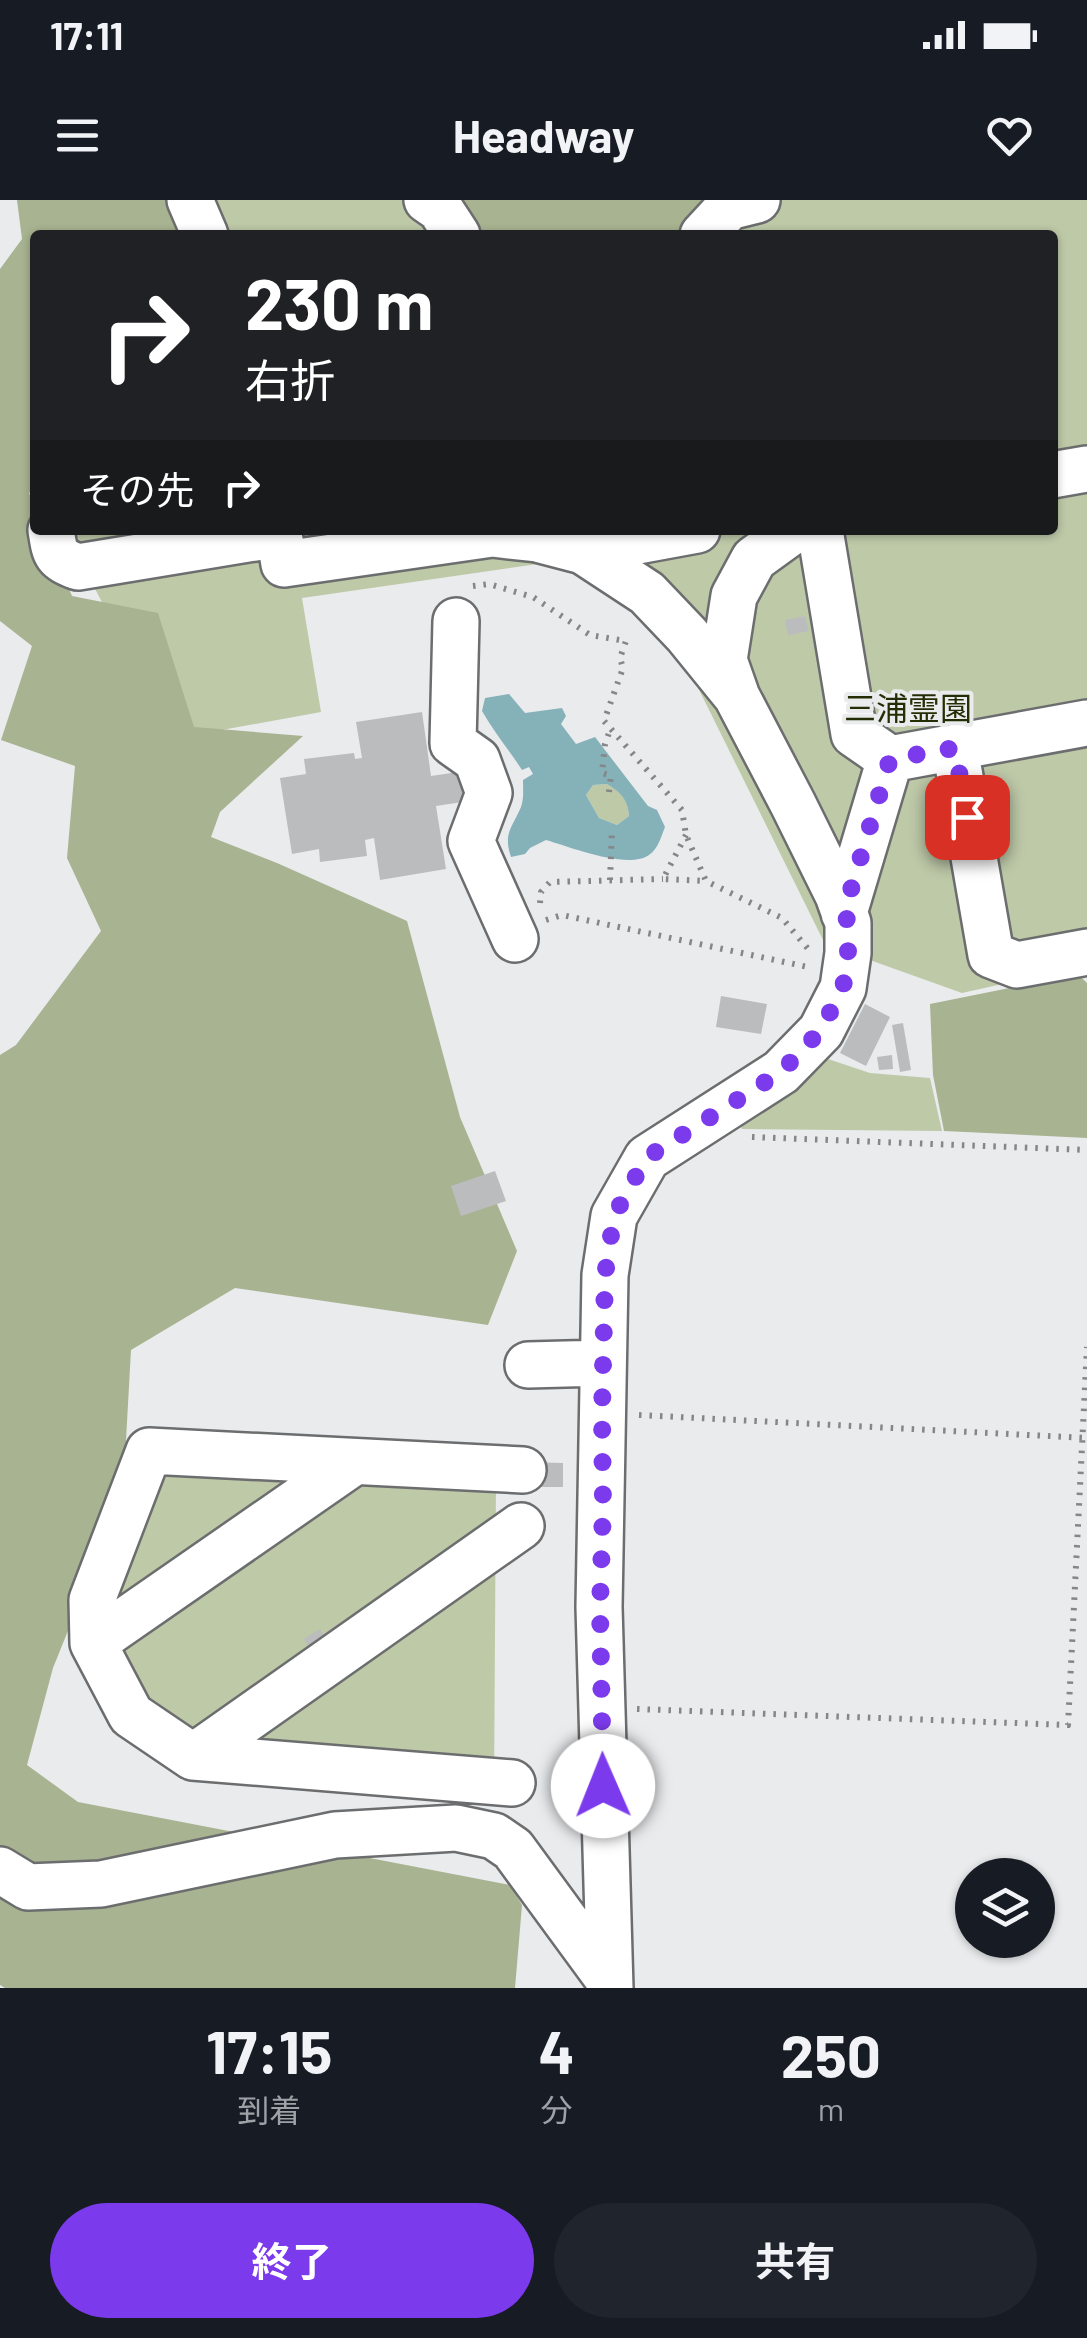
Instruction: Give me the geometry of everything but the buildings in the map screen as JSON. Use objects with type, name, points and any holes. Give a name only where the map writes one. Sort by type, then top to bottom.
[{"type":"street","points":[[193,200],[202,230]]},
{"type":"street","points":[[412,200],[415,230]]},
{"type":"street","points":[[427,200],[440,209],[454,230]]},
{"type":"street","points":[[707,230],[729,207],[757,200]]},
{"type":"street","points":[[765,200],[770,230]]},
{"type":"street","points":[[1058,474],[1087,469]]},
{"type":"street","points":[[52,535],[55,554],[78,567],[261,535]]},
{"type":"street","points":[[279,535],[284,564],[465,535]]},
{"type":"street","points":[[501,535],[583,551],[648,594],[737,696]]},
{"type":"street","points":[[583,551],[670,535]]},
{"type":"street","points":[[609,1984],[600,1607],[605,1275],[614,1216],[646,1158],[781,1072],[820,1031],[843,988],[848,953],[848,922],[794,804],[737,696],[724,660],[734,596],[754,559],[787,535]]},
{"type":"street","points":[[821,535],[854,734],[890,759],[1087,724]]},
{"type":"street","points":[[457,604],[453,743],[477,760],[488,793],[470,842],[535,932]]},
{"type":"street","points":[[955,748],[991,955],[1017,964],[1087,952]]},
{"type":"street","points":[[844,913],[890,759]]},
{"type":"street","points":[[528,1365],[603,1363]]},
{"type":"street","points":[[512,1782],[193,1758],[131,1714],[93,1643],[92,1600],[149,1451],[523,1470]]},
{"type":"street","points":[[93,1643],[354,1462]]},
{"type":"street","points":[[193,1758],[521,1526]]},
{"type":"street","points":[[0,1870],[28,1887],[101,1884],[335,1835],[456,1828],[494,1836],[513,1849],[609,1984]]},
{"type":"path","points":[[457,604],[490,584],[533,597],[590,635],[626,641],[620,658],[622,668],[604,721],[682,810],[686,836],[706,881]]},
{"type":"path","points":[[609,792],[611,776],[602,773],[611,729]]},
{"type":"path","points":[[610,880],[612,830]]},
{"type":"path","points":[[663,879],[686,836]]},
{"type":"path","points":[[808,982],[809,967],[809,949],[782,918],[706,881],[550,882],[541,892],[539,922],[562,914],[809,967]]},
{"type":"path","points":[[535,932],[562,914]]},
{"type":"path","points":[[738,1137],[1087,1150]]},
{"type":"path","points":[[601,1708],[1068,1725],[1087,1347]]},
{"type":"path","points":[[602,1413],[1084,1438]]},
{"type":"green space","points":[[17,200],[175,200],[183,230],[30,230],[30,535],[46,535],[72,596],[158,613],[194,727],[303,736],[220,812],[211,837],[407,921],[460,1117],[517,1251],[488,1325],[235,1288],[131,1350],[123,1494],[53,1668],[27,1765],[78,1802],[510,1885],[522,1905],[515,1988],[0,1985],[0,1055],[16,1045],[101,931],[67,858],[75,766],[1,740],[32,646],[0,621],[0,269],[22,239]]},
{"type":"green space","points":[[169,200],[434,200],[478,230],[177,230]]},
{"type":"green space","points":[[434,200],[731,200],[698,230],[478,230]]},
{"type":"green space","name":"三浦霊園","points":[[731,200],[1087,200],[1087,975],[1078,967],[962,993],[825,944],[667,625],[587,557],[302,598],[321,712],[172,739],[68,535],[1058,535],[1058,230],[698,230]]},
{"type":"green space","points":[[607,784],[620,793],[627,805],[629,816],[617,825],[599,818],[586,795],[593,785]]},
{"type":"green space","points":[[1078,974],[1087,983],[1087,1138],[944,1131],[933,1075],[930,1004]]},
{"type":"green space","points":[[828,1059],[870,1073],[930,1078],[942,1131],[742,1129],[739,1122]]},
{"type":"green space","points":[[160,1460],[496,1477],[494,1792],[215,1773],[83,1631]]},
{"type":"water","points":[[509,694],[525,713],[562,708],[566,716],[561,724],[576,744],[595,737],[648,806],[657,810],[665,827],[652,852],[640,859],[614,859],[546,840],[525,854],[511,857],[508,836],[522,804],[523,780],[533,774],[529,767],[522,770],[487,719],[482,711],[485,698]],"holes":[[[593,785],[612,787],[623,797],[629,816],[617,825],[599,818],[586,795]]]},
{"type":"route","points":[[603,1786],[602,1413],[605,1275],[614,1216],[646,1158],[781,1072],[820,1031],[834,1009],[843,988],[848,953],[848,922],[844,913],[890,759],[955,748],[967,817]]}]
